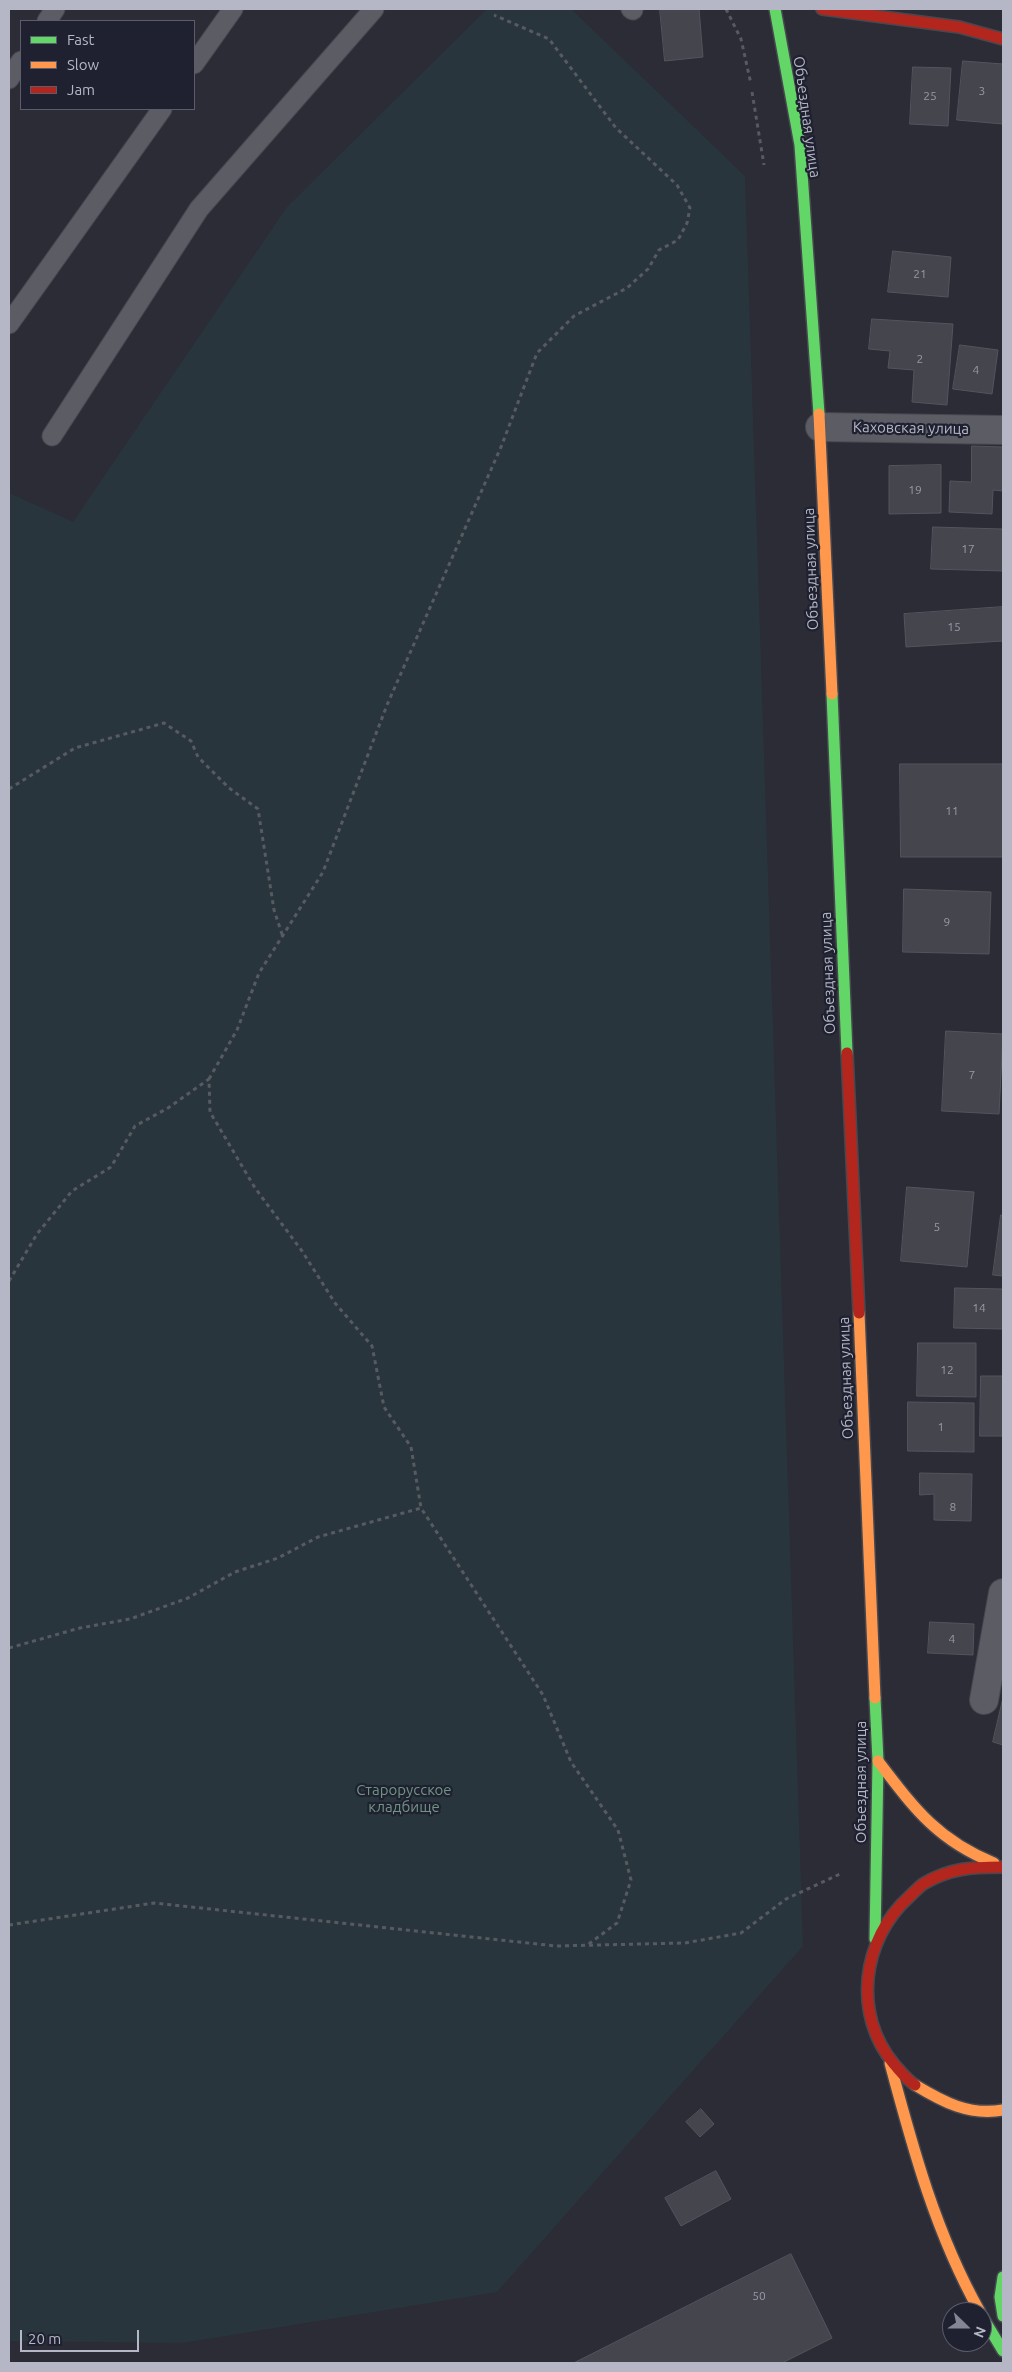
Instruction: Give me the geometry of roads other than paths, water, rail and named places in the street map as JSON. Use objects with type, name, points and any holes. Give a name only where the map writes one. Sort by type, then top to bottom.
[{"type":"main road","name":"Объездная улица","points":[[774,9],[800,145],[820,427],[878,1761],[875,1939]]},
{"type":"main road","points":[[822,9],[959,27],[1003,39]]},
{"type":"main road","points":[[878,1761],[916,1810],[942,1837],[971,1855],[1003,1867]]},
{"type":"main road","points":[[1003,1867],[962,1868],[932,1880],[909,1894],[882,1926],[875,1939],[866,1980],[867,2011],[874,2033],[888,2057],[906,2080],[932,2097],[964,2110],[1003,2110]]},
{"type":"main road","points":[[888,2057],[934,2213],[959,2278],[974,2302]]},
{"type":"main road","points":[[1003,2276],[1000,2297],[1003,2316]]},
{"type":"main road","points":[[992,2333],[1003,2351]]},
{"type":"street","name":"Каховская улица","points":[[820,427],[1003,430]]},
{"type":"street","points":[[984,1700],[1003,1594]]},
{"type":"lane","points":[[48,20],[55,9]]},
{"type":"lane","points":[[195,63],[233,9]]},
{"type":"lane","points":[[52,436],[199,208],[374,9]]},
{"type":"lane","points":[[9,80],[20,62]]},
{"type":"lane","points":[[9,324],[161,110]]},
{"type":"park label","name":"Старорусское кладбище","points":[[404,1798]]}]
